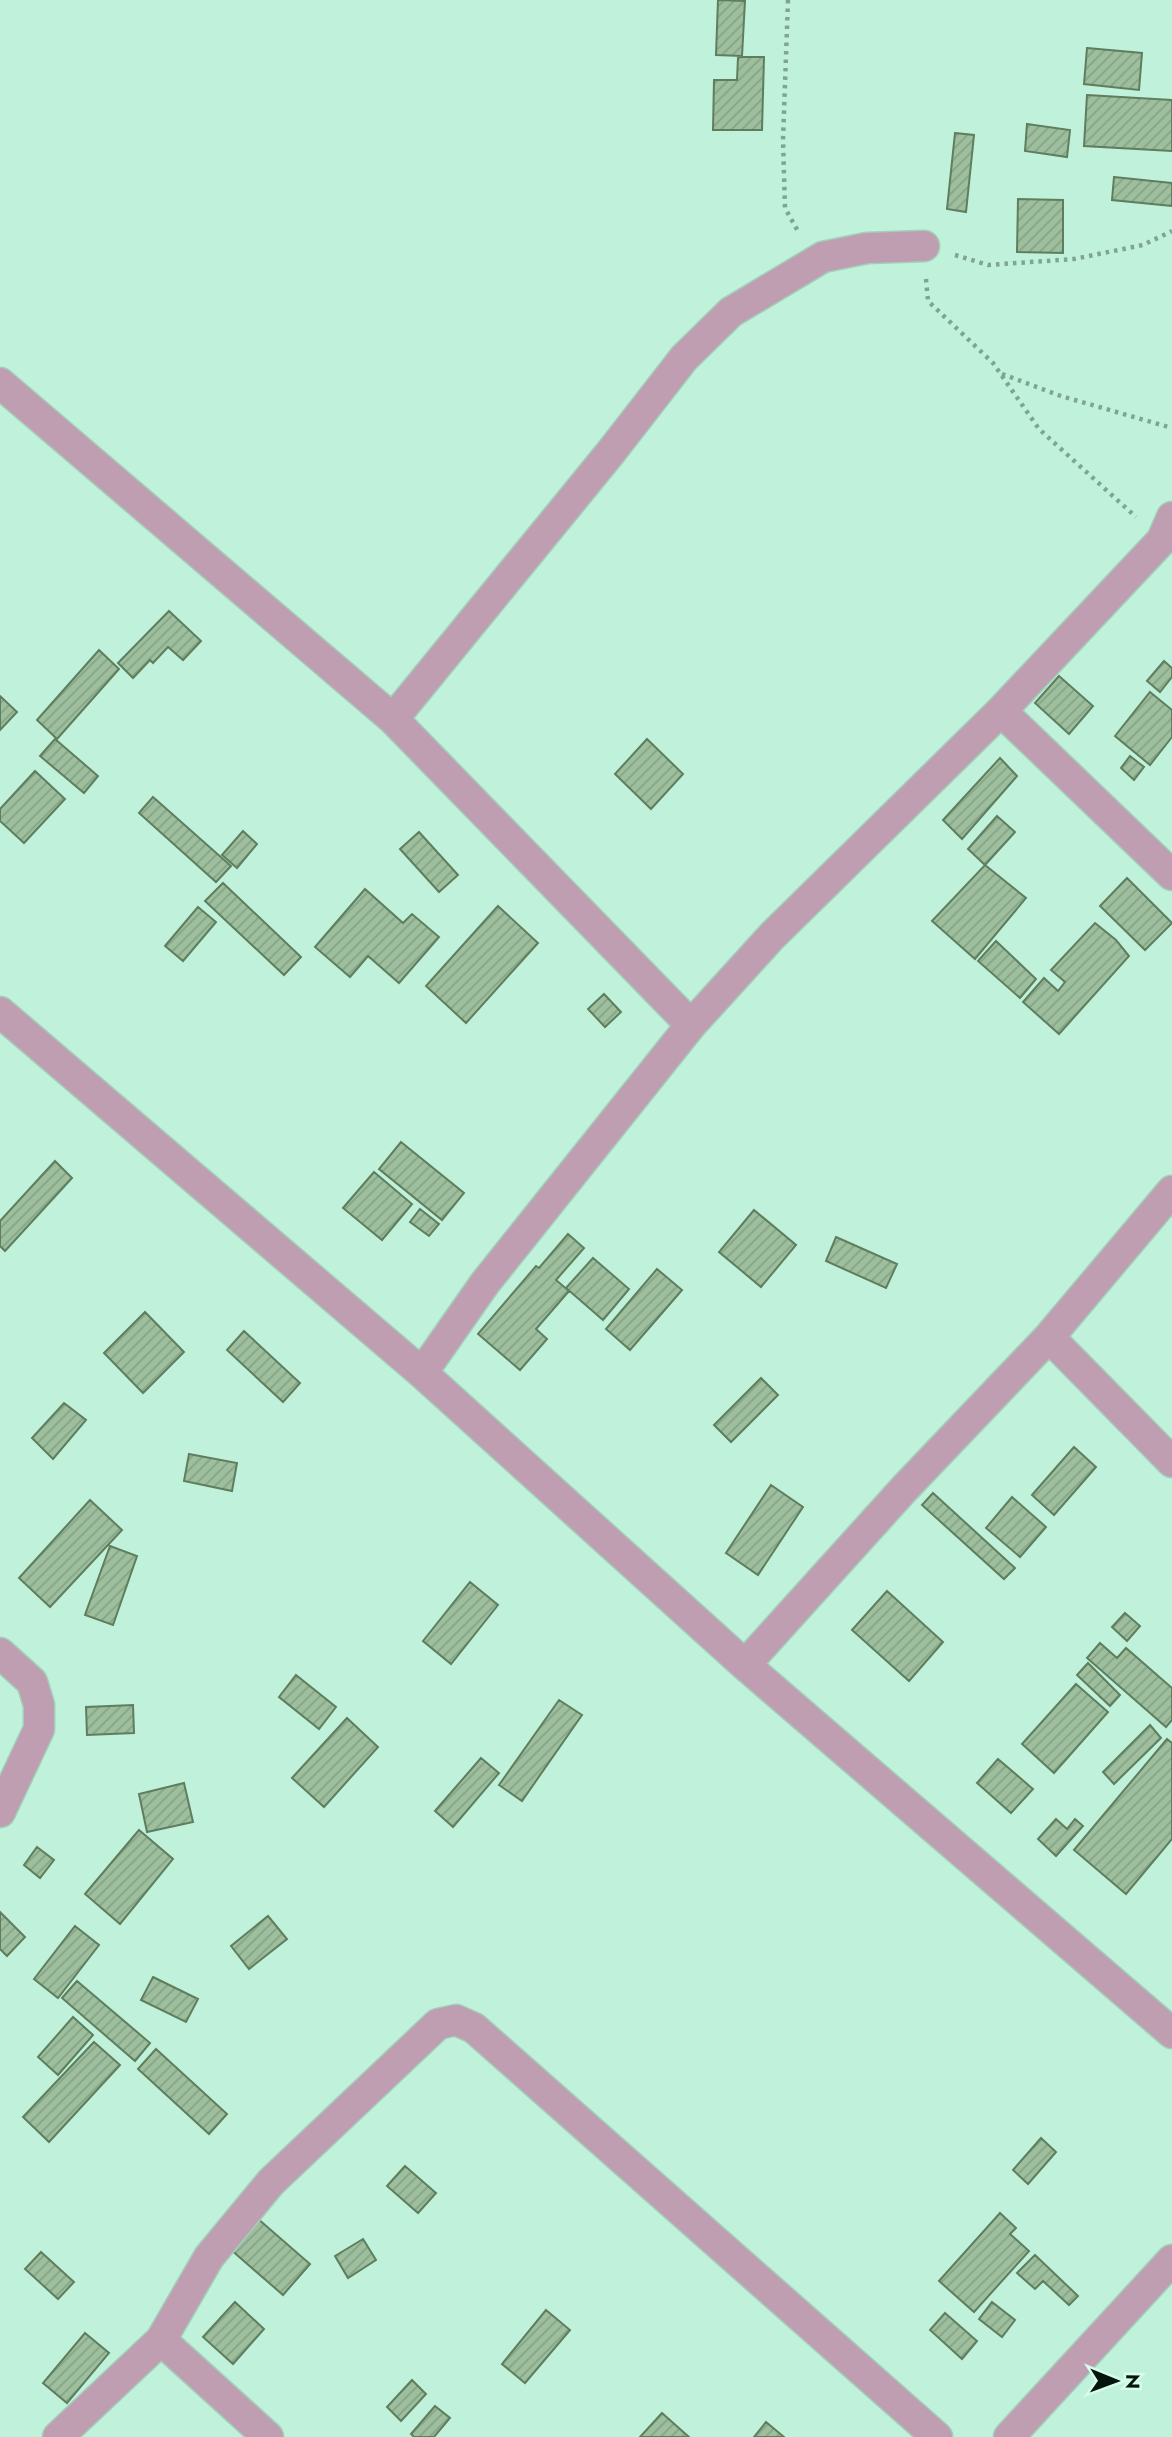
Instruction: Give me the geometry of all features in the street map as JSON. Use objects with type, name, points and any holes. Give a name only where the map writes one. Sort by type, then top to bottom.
[{"type":"street","points":[[393,719],[611,452],[684,358],[731,312],[822,257],[867,248],[924,246]]},
{"type":"street","points":[[0,383],[393,719],[691,1025]]},
{"type":"street","points":[[422,1373],[485,1283],[691,1025],[772,936],[1001,711],[1167,529]]},
{"type":"street","points":[[1001,711],[1172,875]]},
{"type":"street","points":[[0,1012],[422,1373],[746,1665],[1172,2033]]},
{"type":"street","points":[[746,1665],[904,1489],[1049,1337],[1172,1191]]},
{"type":"street","points":[[1049,1337],[1172,1462]]},
{"type":"street","points":[[0,1653],[32,1682],[39,1705],[39,1729],[0,1812]]},
{"type":"street","points":[[58,2437],[161,2340],[209,2258],[271,2182],[438,2024],[456,2021],[474,2028],[937,2437]]},
{"type":"street","points":[[1009,2437],[1172,2260]]},
{"type":"street","points":[[161,2340],[268,2437]]},
{"type":"path","points":[[788,0],[783,140],[785,208],[812,252],[822,257]]},
{"type":"path","points":[[1167,529],[1039,429],[993,363],[928,301],[924,246],[988,265],[1074,259],[1143,245],[1172,231]]},
{"type":"path","points":[[1001,374],[1061,396],[1172,428]]},
{"type":"building","points":[[718,0],[745,1],[742,56],[716,55]]},
{"type":"building","points":[[1087,48],[1142,53],[1139,90],[1084,84]]},
{"type":"building","points":[[738,57],[764,57],[762,130],[713,130],[714,80],[737,80]]},
{"type":"building","points":[[1087,95],[1172,100],[1172,151],[1084,146]]},
{"type":"building","points":[[1027,124],[1070,130],[1067,157],[1025,151]]},
{"type":"building","points":[[955,133],[974,135],[966,212],[947,209]]},
{"type":"building","points":[[1114,177],[1172,183],[1172,206],[1112,200]]},
{"type":"building","points":[[1018,199],[1063,200],[1063,253],[1017,252]]},
{"type":"building","points":[[169,611],[201,641],[183,660],[168,647],[153,663],[150,660],[133,678],[118,663]]},
{"type":"building","points":[[99,650],[119,669],[57,739],[37,720]]},
{"type":"building","points":[[1164,661],[1172,668],[1172,677],[1160,692],[1147,681]]},
{"type":"building","points":[[1059,676],[1093,706],[1069,734],[1035,703]]},
{"type":"building","points":[[1150,692],[1172,710],[1172,737],[1150,765],[1115,736]]},
{"type":"building","points":[[0,696],[17,712],[0,730]]},
{"type":"building","points":[[55,739],[98,776],[84,793],[40,756]]},
{"type":"building","points":[[647,739],[683,774],[651,809],[615,774]]},
{"type":"building","points":[[1130,756],[1144,767],[1134,780],[1121,768]]},
{"type":"building","points":[[1000,758],[1017,776],[962,839],[943,820]]},
{"type":"building","points":[[35,771],[65,799],[24,843],[0,821],[0,809]]},
{"type":"building","points":[[153,797],[231,866],[216,882],[139,813]]},
{"type":"building","points":[[997,816],[1015,832],[985,865],[968,849]]},
{"type":"building","points":[[243,831],[257,844],[237,868],[222,855]]},
{"type":"building","points":[[419,832],[458,875],[439,892],[400,849]]},
{"type":"building","points":[[985,865],[1026,898],[975,959],[932,921]]},
{"type":"building","points":[[1127,878],[1172,923],[1145,950],[1100,906]]},
{"type":"building","points":[[223,883],[301,957],[284,975],[205,901]]},
{"type":"building","points":[[365,889],[403,923],[412,914],[439,937],[399,983],[368,956],[350,977],[315,947]]},
{"type":"building","points":[[498,906],[538,943],[466,1023],[426,986]]},
{"type":"building","points":[[198,907],[216,922],[183,961],[165,946]]},
{"type":"building","points":[[1095,923],[1116,940],[1129,956],[1059,1034],[1023,1002],[1044,978],[1058,991],[1065,982],[1051,970]]},
{"type":"building","points":[[996,941],[1036,979],[1020,998],[978,961]]},
{"type":"building","points":[[604,994],[621,1012],[605,1027],[588,1009]]},
{"type":"building","points":[[401,1142],[464,1193],[442,1220],[379,1169]]},
{"type":"building","points":[[55,1161],[72,1178],[5,1251],[0,1246],[0,1221]]},
{"type":"building","points":[[374,1172],[412,1204],[382,1240],[343,1208]]},
{"type":"building","points":[[420,1209],[439,1224],[429,1236],[410,1222]]},
{"type":"building","points":[[754,1210],[796,1245],[761,1287],[719,1252]]},
{"type":"building","points":[[568,1234],[584,1248],[556,1280],[569,1291],[536,1329],[547,1339],[520,1370],[478,1334],[536,1266],[539,1268]]},
{"type":"building","points":[[836,1237],[897,1264],[886,1288],[826,1261]]},
{"type":"building","points":[[593,1258],[629,1289],[603,1320],[566,1288]]},
{"type":"building","points":[[657,1269],[682,1290],[630,1350],[606,1329]]},
{"type":"building","points":[[145,1312],[184,1352],[143,1393],[104,1353]]},
{"type":"building","points":[[244,1331],[300,1383],[283,1402],[227,1350]]},
{"type":"building","points":[[761,1378],[778,1395],[731,1442],[714,1425]]},
{"type":"building","points":[[64,1403],[86,1420],[53,1459],[32,1438]]},
{"type":"building","points":[[1074,1447],[1096,1467],[1054,1515],[1032,1495]]},
{"type":"building","points":[[189,1454],[237,1463],[232,1491],[184,1481]]},
{"type":"building","points":[[771,1485],[803,1507],[758,1575],[726,1553]]},
{"type":"building","points":[[933,1493],[1015,1568],[1004,1579],[922,1505]]},
{"type":"building","points":[[1012,1497],[1046,1527],[1020,1557],[986,1528]]},
{"type":"building","points":[[90,1500],[122,1530],[50,1607],[19,1578]]},
{"type":"building","points":[[110,1546],[137,1556],[113,1625],[85,1615]]},
{"type":"building","points":[[470,1582],[498,1605],[451,1664],[423,1641]]},
{"type":"building","points":[[887,1591],[943,1642],[909,1681],[852,1630]]},
{"type":"building","points":[[1125,1613],[1140,1626],[1127,1641],[1112,1627]]},
{"type":"building","points":[[1100,1643],[1117,1658],[1126,1648],[1172,1688],[1172,1720],[1166,1727],[1087,1658]]},
{"type":"building","points":[[1088,1663],[1120,1695],[1110,1706],[1077,1675]]},
{"type":"building","points":[[296,1675],[336,1707],[319,1729],[279,1697]]},
{"type":"building","points":[[1076,1684],[1108,1712],[1054,1773],[1022,1744]]},
{"type":"building","points":[[559,1700],[582,1715],[522,1801],[499,1785]]},
{"type":"building","points":[[133,1705],[134,1733],[87,1735],[86,1707]]},
{"type":"building","points":[[347,1718],[378,1747],[324,1807],[292,1778]]},
{"type":"building","points":[[1150,1725],[1161,1738],[1114,1784],[1103,1772]]},
{"type":"building","points":[[1167,1739],[1172,1743],[1172,1839],[1126,1894],[1074,1850]]},
{"type":"building","points":[[481,1758],[499,1773],[453,1827],[435,1811]]},
{"type":"building","points":[[998,1759],[1033,1789],[1011,1813],[977,1783]]},
{"type":"building","points":[[184,1783],[193,1822],[147,1832],[139,1794]]},
{"type":"building","points":[[1056,1819],[1067,1829],[1075,1819],[1083,1826],[1056,1856],[1038,1839]]},
{"type":"building","points":[[139,1830],[173,1859],[120,1924],[85,1894]]},
{"type":"building","points":[[37,1847],[54,1860],[40,1878],[24,1865]]},
{"type":"building","points":[[0,1912],[25,1937],[7,1956],[0,1949]]},
{"type":"building","points":[[268,1916],[287,1939],[249,1969],[231,1946]]},
{"type":"building","points":[[75,1926],[99,1945],[58,1998],[34,1979]]},
{"type":"building","points":[[153,1977],[198,1999],[186,2022],[141,2000]]},
{"type":"building","points":[[77,1981],[150,2043],[135,2061],[62,1998]]},
{"type":"building","points":[[73,2017],[93,2035],[58,2075],[38,2057]]},
{"type":"building","points":[[94,2042],[120,2065],[49,2142],[23,2117]]},
{"type":"building","points":[[156,2049],[227,2114],[209,2134],[138,2069]]},
{"type":"building","points":[[1041,2138],[1056,2152],[1028,2184],[1013,2170]]},
{"type":"building","points":[[405,2166],[436,2193],[418,2213],[387,2186]]},
{"type":"building","points":[[1000,2213],[1016,2228],[1010,2234],[1029,2251],[974,2312],[939,2281]]},
{"type":"building","points":[[257,2218],[310,2264],[283,2295],[230,2249]]},
{"type":"building","points":[[363,2239],[376,2260],[348,2278],[335,2256]]},
{"type":"building","points":[[41,2252],[74,2282],[58,2299],[25,2269]]},
{"type":"building","points":[[1035,2255],[1078,2296],[1069,2305],[1043,2281],[1035,2289],[1017,2273]]},
{"type":"building","points":[[235,2302],[264,2329],[233,2364],[203,2337]]},
{"type":"building","points":[[992,2302],[1015,2320],[1002,2337],[979,2319]]},
{"type":"building","points":[[546,2310],[570,2330],[525,2383],[502,2364]]},
{"type":"building","points":[[945,2313],[977,2341],[962,2359],[930,2330]]},
{"type":"building","points":[[85,2333],[109,2353],[67,2403],[43,2383]]},
{"type":"building","points":[[412,2380],[426,2394],[401,2421],[387,2407]]},
{"type":"building","points":[[435,2406],[450,2418],[434,2437],[414,2437],[411,2434]]},
{"type":"building","points":[[662,2413],[689,2437],[640,2437]]},
{"type":"building","points":[[766,2422],[784,2437],[754,2437]]}]
